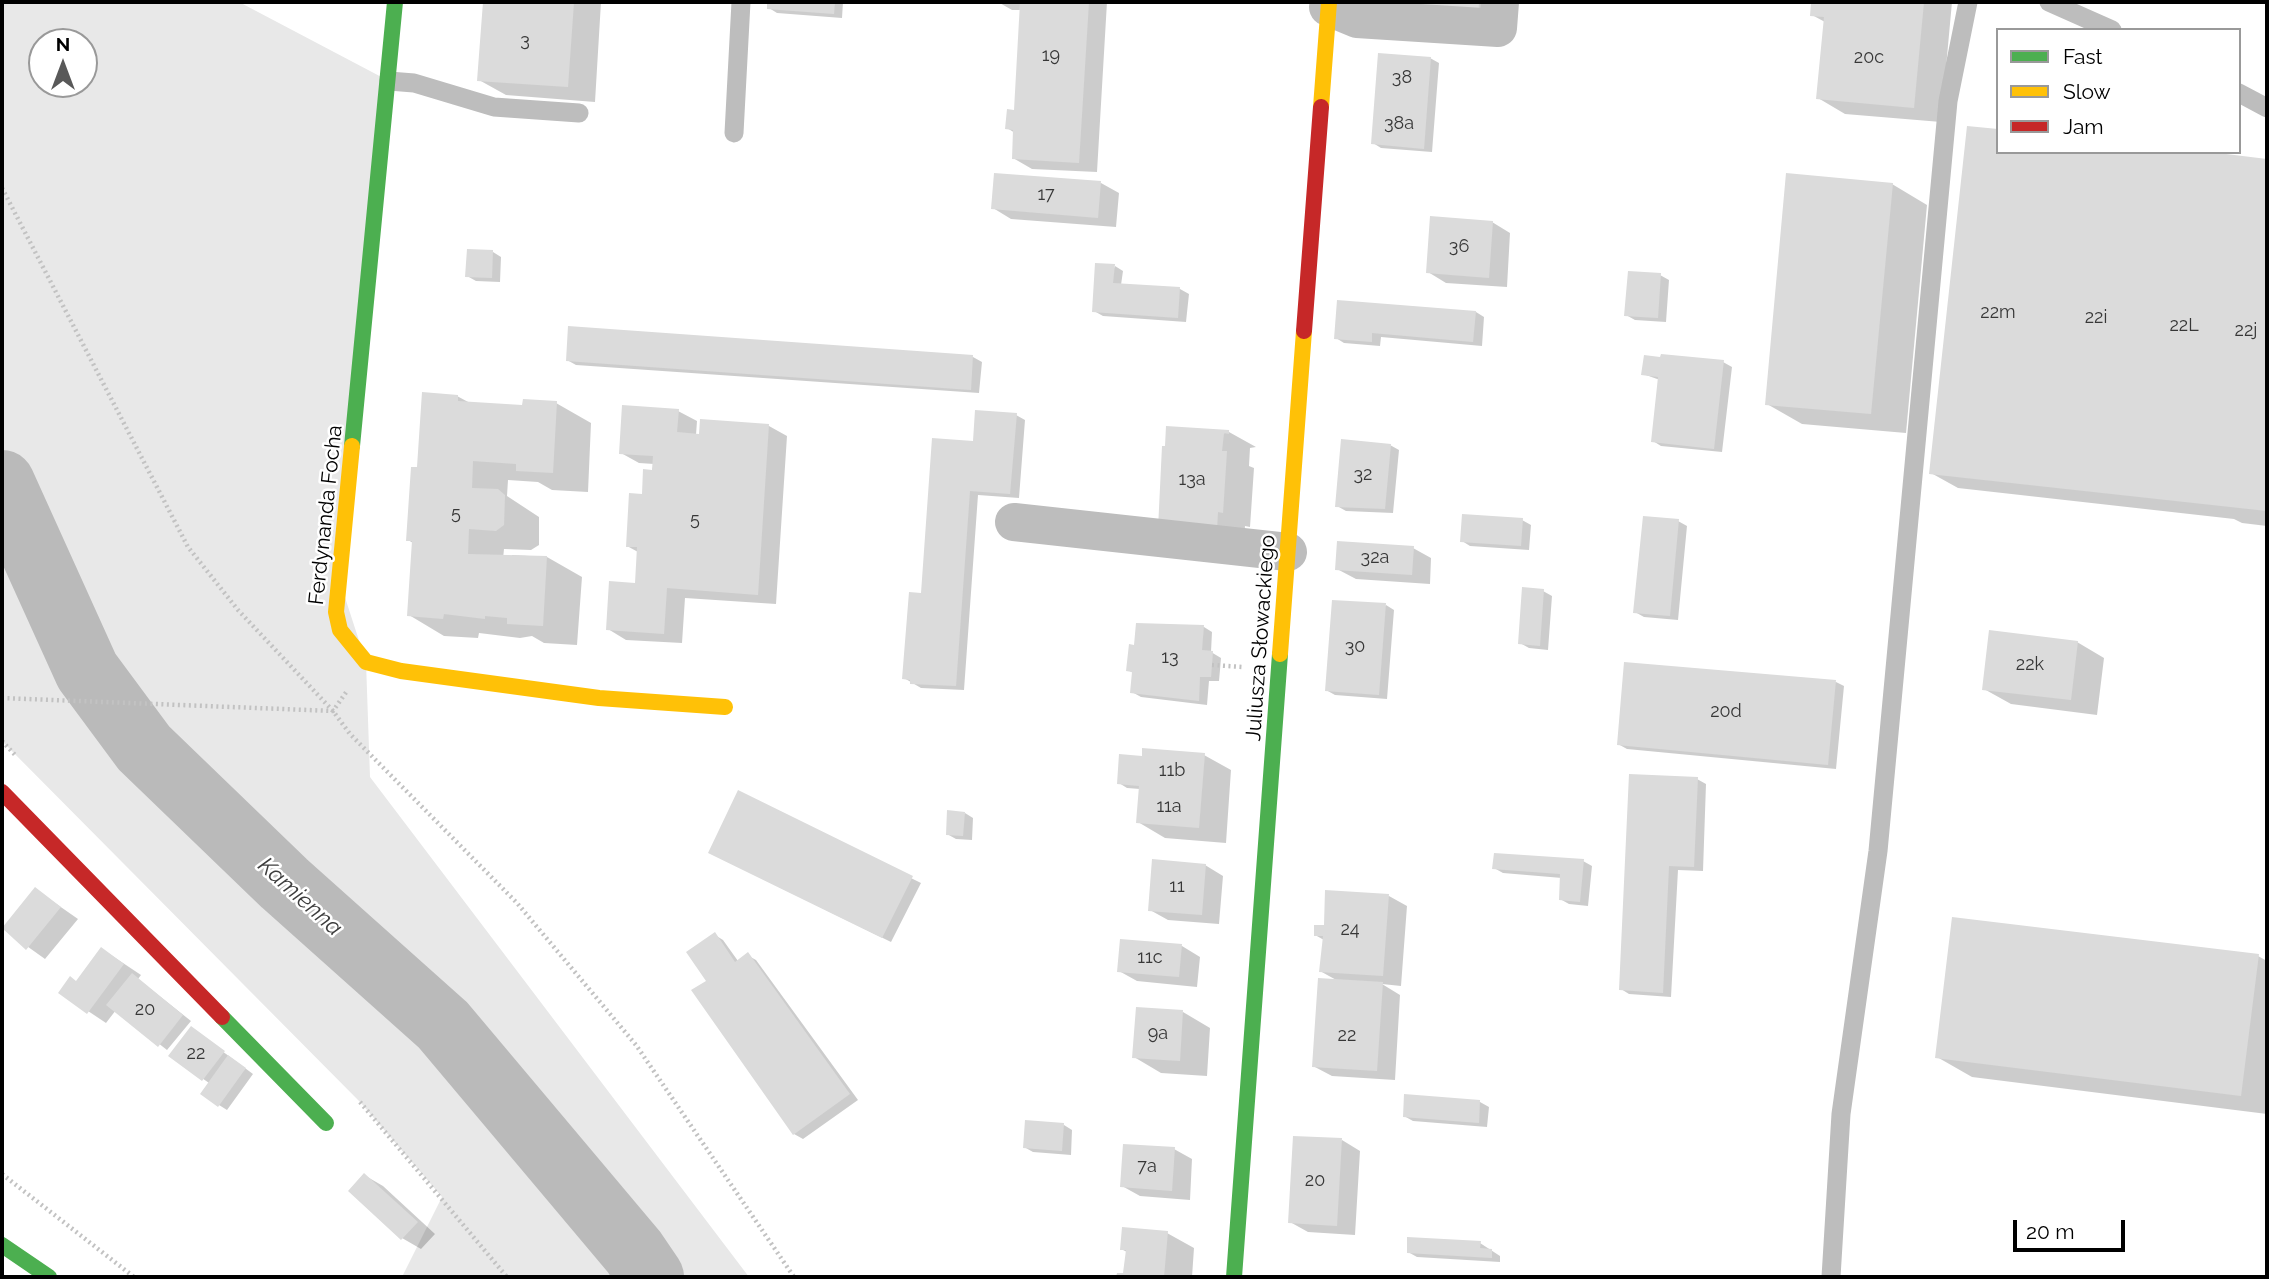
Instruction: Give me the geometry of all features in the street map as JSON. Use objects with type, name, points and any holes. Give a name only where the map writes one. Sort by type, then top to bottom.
[{"type":"street","name":"Ferdynanda Focha","points":[[366,662],[340,630],[336,612],[395,2]]},
{"type":"street","points":[[1329,4],[1357,19],[1499,28],[1500,2]]},
{"type":"street","name":"Juliusza Słowackiego","points":[[1234,1277],[1329,4]]},
{"type":"street","points":[[1014,522],[1288,552]]},
{"type":"street","points":[[366,662],[401,671],[598,698],[725,707]]},
{"type":"street","points":[[2,793],[326,1124]]},
{"type":"street","points":[[2,1245],[48,1277]]},
{"type":"lane","points":[[734,133],[741,2]]},
{"type":"lane","points":[[1831,1277],[1841,1114],[1878,851],[1948,101],[1968,2]]},
{"type":"lane","points":[[2049,2],[2108,28]]},
{"type":"lane","points":[[389,81],[414,83],[495,107],[579,113]]},
{"type":"lane","points":[[2241,94],[2267,108]]},
{"type":"path","points":[[2,188],[188,547],[238,610],[334,711],[350,734],[517,904],[636,1045],[794,1277]]},
{"type":"path","points":[[334,711],[366,662]]},
{"type":"path","points":[[2,698],[334,711]]},
{"type":"path","points":[[2,1174],[134,1277]]},
{"type":"shaded area","points":[[2,2],[239,2],[389,81],[339,579],[366,662],[370,777],[749,1277],[402,1277],[442,1197],[361,1103],[2,741]]},
{"type":"building","points":[[483,2],[574,2],[568,87],[477,81]]},
{"type":"building","points":[[767,2],[835,2],[834,14],[767,9]]},
{"type":"building","points":[[1020,2],[1089,2],[1079,163],[1012,159],[1013,130],[1005,129],[1007,109],[1014,110]]},
{"type":"building","points":[[1416,2],[1479,2],[1478,21],[1415,17]]},
{"type":"building","points":[[1811,2],[1924,2],[1914,108],[1816,99],[1824,17],[1810,16]]},
{"type":"building","points":[[1378,53],[1431,57],[1424,149],[1371,144]]},
{"type":"building","points":[[1967,126],[1996,129],[1996,154],[2226,154],[2267,159],[2267,511],[1929,474]]},
{"type":"building","points":[[994,173],[1101,181],[1098,218],[991,209]]},
{"type":"building","points":[[1786,173],[1893,183],[1871,414],[1765,405]]},
{"type":"building","points":[[1430,216],[1493,221],[1489,278],[1426,273]]},
{"type":"building","points":[[467,249],[493,250],[492,278],[465,277]]},
{"type":"building","points":[[1095,263],[1115,264],[1113,283],[1180,287],[1178,318],[1092,312]]},
{"type":"building","points":[[1628,271],[1661,273],[1658,318],[1624,316]]},
{"type":"building","points":[[1337,300],[1476,311],[1473,342],[1372,333],[1372,342],[1334,339]]},
{"type":"building","points":[[568,326],[973,355],[971,390],[566,361]]},
{"type":"building","points":[[1661,354],[1724,360],[1714,449],[1651,442],[1658,377],[1641,375],[1644,355],[1660,357]]},
{"type":"building","points":[[422,392],[458,395],[458,401],[522,405],[523,399],[557,401],[553,473],[516,471],[516,464],[473,461],[472,488],[498,489],[505,495],[504,525],[496,531],[469,529],[468,554],[547,556],[543,626],[507,624],[507,618],[485,616],[485,619],[444,614],[443,619],[407,616],[412,541],[406,541],[411,467],[417,467]]},
{"type":"building","points":[[622,405],[679,409],[677,432],[699,434],[700,419],[769,424],[758,595],[667,588],[664,634],[606,630],[609,581],[635,583],[637,547],[626,547],[629,493],[642,494],[643,469],[652,470],[653,456],[619,454]]},
{"type":"building","points":[[975,410],[1017,413],[1010,494],[970,491],[956,686],[910,684],[910,680],[902,679],[909,592],[921,593],[932,438],[973,441]]},
{"type":"building","points":[[1166,426],[1229,430],[1229,434],[1224,433],[1222,451],[1227,451],[1223,513],[1218,512],[1217,529],[1158,529],[1162,446],[1165,446]]},
{"type":"building","points":[[1341,439],[1391,444],[1385,509],[1335,507]]},
{"type":"building","points":[[1462,514],[1523,518],[1521,546],[1460,542]]},
{"type":"building","points":[[1643,516],[1679,519],[1670,616],[1633,613]]},
{"type":"building","points":[[1337,541],[1414,546],[1412,575],[1335,570]]},
{"type":"building","points":[[1522,587],[1544,589],[1540,646],[1518,644]]},
{"type":"building","points":[[1332,600],[1386,603],[1379,695],[1325,691]]},
{"type":"building","points":[[1136,623],[1204,625],[1202,650],[1213,651],[1211,677],[1200,677],[1199,701],[1130,693],[1132,672],[1126,671],[1129,644],[1134,645]]},
{"type":"building","points":[[1989,630],[2078,641],[2071,700],[1982,690]]},
{"type":"building","points":[[1624,662],[1836,680],[1828,765],[1617,745]]},
{"type":"building","points":[[1142,748],[1205,753],[1199,828],[1136,823],[1139,786],[1117,784],[1119,754],[1142,756]]},
{"type":"building","points":[[1629,774],[1698,777],[1694,867],[1669,866],[1663,993],[1619,990]]},
{"type":"building","points":[[738,790],[913,876],[882,938],[708,853]]},
{"type":"building","points":[[947,810],[965,812],[963,836],[946,835]]},
{"type":"building","points":[[1494,853],[1584,859],[1580,902],[1559,900],[1560,874],[1492,869]]},
{"type":"building","points":[[1152,859],[1206,864],[1202,915],[1148,911]]},
{"type":"building","points":[[35,887],[61,907],[26,950],[2,928]]},
{"type":"building","points":[[1325,890],[1389,894],[1383,976],[1319,972],[1323,936],[1314,936],[1314,925],[1324,925]]},
{"type":"building","points":[[1952,917],[2259,954],[2241,1096],[1935,1058]]},
{"type":"building","points":[[715,932],[735,962],[748,952],[850,1094],[793,1135],[691,990],[706,981],[686,952]]},
{"type":"building","points":[[1120,939],[1182,944],[1179,977],[1117,972]]},
{"type":"building","points":[[101,947],[124,964],[87,1014],[58,993],[70,976],[76,981]]},
{"type":"building","points":[[132,973],[183,1015],[158,1047],[106,1005]]},
{"type":"building","points":[[1318,978],[1383,982],[1377,1071],[1312,1067]]},
{"type":"building","points":[[1136,1007],[1183,1010],[1180,1061],[1132,1058]]},
{"type":"building","points":[[191,1026],[225,1051],[202,1081],[168,1056]]},
{"type":"building","points":[[228,1055],[246,1068],[218,1107],[200,1094]]},
{"type":"building","points":[[1404,1094],[1480,1100],[1479,1123],[1403,1117]]},
{"type":"building","points":[[1025,1120],[1064,1123],[1062,1151],[1023,1148]]},
{"type":"building","points":[[1293,1136],[1342,1138],[1337,1226],[1288,1223]]},
{"type":"building","points":[[1123,1144],[1175,1147],[1172,1191],[1120,1187]]},
{"type":"building","points":[[364,1173],[418,1222],[401,1240],[348,1191]]},
{"type":"building","points":[[1122,1227],[1168,1231],[1164,1277],[1116,1277],[1117,1273],[1123,1273],[1126,1250],[1120,1250]]},
{"type":"building","points":[[1407,1237],[1481,1241],[1480,1248],[1492,1249],[1492,1258],[1407,1253]]},
{"type":"waterway","name":"Kamienna","points":[[2,483],[87,671],[144,748],[284,883],[443,1025],[634,1252],[651,1277]]},
{"type":"traffic: fast","points":[[352,446],[395,2]]},
{"type":"traffic: fast","points":[[1234,1277],[1280,654]]},
{"type":"traffic: fast","points":[[222,1017],[326,1123]]},
{"type":"traffic: fast","points":[[2,1245],[49,1277]]},
{"type":"traffic: slow","points":[[1321,107],[1329,2]]},
{"type":"traffic: slow","points":[[1280,654],[1304,331]]},
{"type":"traffic: slow","points":[[352,446],[336,612],[340,630],[366,662],[401,671],[599,698],[725,707]]},
{"type":"traffic: jam","points":[[1304,331],[1321,107]]},
{"type":"traffic: jam","points":[[2,792],[222,1017]]}]
